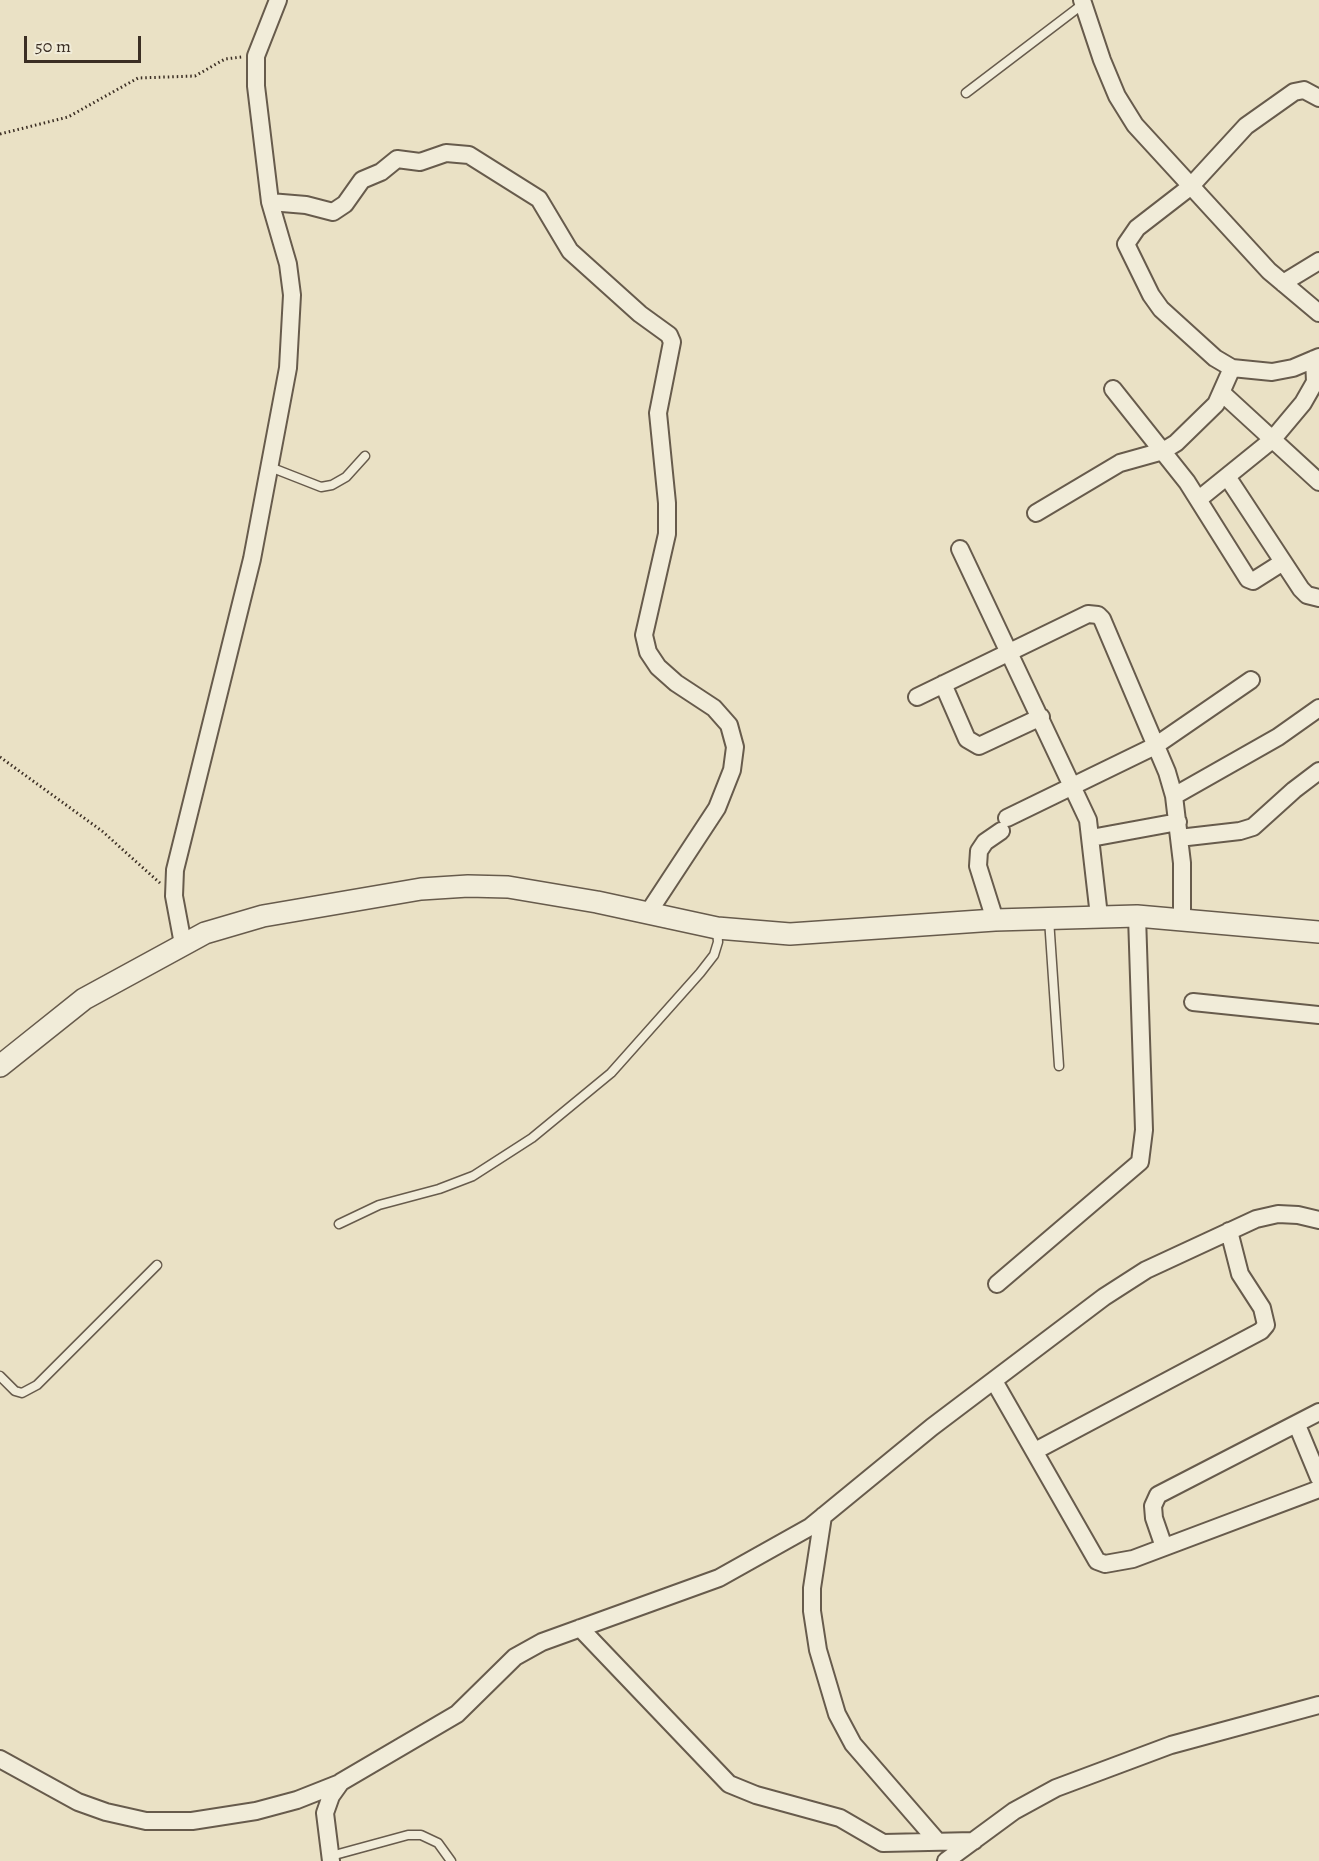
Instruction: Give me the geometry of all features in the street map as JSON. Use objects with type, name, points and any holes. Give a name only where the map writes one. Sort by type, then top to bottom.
[{"type":"street","points":[[183,944],[174,896],[175,870],[252,559],[288,368],[292,295],[288,264],[270,202],[256,87],[256,56],[278,0]]},
{"type":"street","points":[[1083,2],[1102,60],[1118,96],[1135,124],[1190,187],[1283,283],[1319,313]]},
{"type":"street","points":[[1199,499],[1228,478],[1272,440],[1303,404],[1317,384],[1317,358],[1272,372],[1232,368],[1191,339],[1161,309],[1126,244],[1131,233],[1190,187],[1246,126],[1294,92],[1304,90],[1319,98]]},
{"type":"street","points":[[270,202],[306,205],[333,212],[345,204],[362,180],[385,169],[397,159],[420,162],[446,153],[469,155],[539,199],[547,210],[559,237],[575,257],[640,314],[669,335],[672,342],[658,413],[667,502],[667,534],[644,635],[648,652],[658,667],[676,684],[714,708],[729,725],[735,747],[732,770],[717,808],[648,913]]},
{"type":"street","points":[[1283,283],[1319,261]]},
{"type":"street","points":[[1036,513],[1120,464],[1163,451],[1187,434],[1222,393],[1232,368]]},
{"type":"street","points":[[1113,389],[1199,499],[1228,550],[1248,579],[1252,581],[1283,562]]},
{"type":"street","points":[[1222,393],[1319,482]]},
{"type":"street","points":[[1228,478],[1307,596],[1319,598]]},
{"type":"street","points":[[960,549],[1074,785],[1088,820],[1099,916]]},
{"type":"street","points":[[917,697],[1088,614],[1098,615],[1155,746],[1174,796],[1179,830],[1182,919]]},
{"type":"street","points":[[995,920],[978,866],[979,851],[1004,824],[1074,785],[1155,746],[1251,680]]},
{"type":"street","points":[[943,684],[967,739],[978,746],[1041,717]]},
{"type":"street","points":[[1174,796],[1278,737],[1319,708]]},
{"type":"street","points":[[1091,838],[1179,830],[1240,831],[1253,827],[1319,771]]},
{"type":"street","points":[[0,1066],[84,999],[205,933],[263,916],[421,889],[468,886],[546,892],[717,928],[790,934],[995,920],[1099,916],[1182,919],[1319,932]]},
{"type":"street","points":[[998,1284],[1140,1162],[1144,1130],[1137,916]]},
{"type":"street","points":[[1193,1002],[1319,1015]]},
{"type":"street","points":[[0,1759],[78,1802],[106,1812],[146,1821],[192,1821],[297,1800],[341,1782],[457,1714],[515,1657],[542,1642],[719,1578],[810,1527],[932,1427],[1104,1297],[1137,1275],[1256,1219],[1278,1214],[1298,1215],[1319,1220]]},
{"type":"street","points":[[1035,1451],[1261,1331],[1266,1325],[1267,1318],[1240,1274],[1229,1231]]},
{"type":"street","points":[[994,1381],[1097,1561],[1105,1564],[1118,1563],[1164,1547],[1319,1489]]},
{"type":"street","points":[[1164,1547],[1153,1512],[1158,1495],[1319,1412]]},
{"type":"street","points":[[1297,1425],[1319,1478]]},
{"type":"street","points":[[823,1516],[812,1611],[818,1650],[837,1714],[853,1744],[938,1842]]},
{"type":"street","points":[[580,1628],[729,1784],[756,1795],[840,1818],[883,1843],[974,1841]]},
{"type":"street","points":[[946,1861],[1014,1811],[1056,1788],[1180,1742],[1319,1705]]},
{"type":"street","points":[[331,1859],[325,1813],[331,1796],[341,1782]]},
{"type":"lane","points":[[966,93],[1083,2]]},
{"type":"lane","points":[[270,467],[321,487],[332,485],[346,477],[365,456]]},
{"type":"lane","points":[[1049,918],[1059,1066]]},
{"type":"lane","points":[[339,1224],[379,1205],[439,1189],[472,1176],[532,1138],[611,1073],[714,955],[718,942],[717,928]]},
{"type":"lane","points":[[0,1376],[15,1392],[22,1393],[37,1385],[157,1265]]},
{"type":"lane","points":[[331,1859],[408,1835],[421,1835],[438,1843],[451,1861]]},
{"type":"path","points":[[0,134],[68,117],[138,78],[195,76],[225,59],[256,56]]},
{"type":"path","points":[[0,756],[102,831],[174,896]]}]
